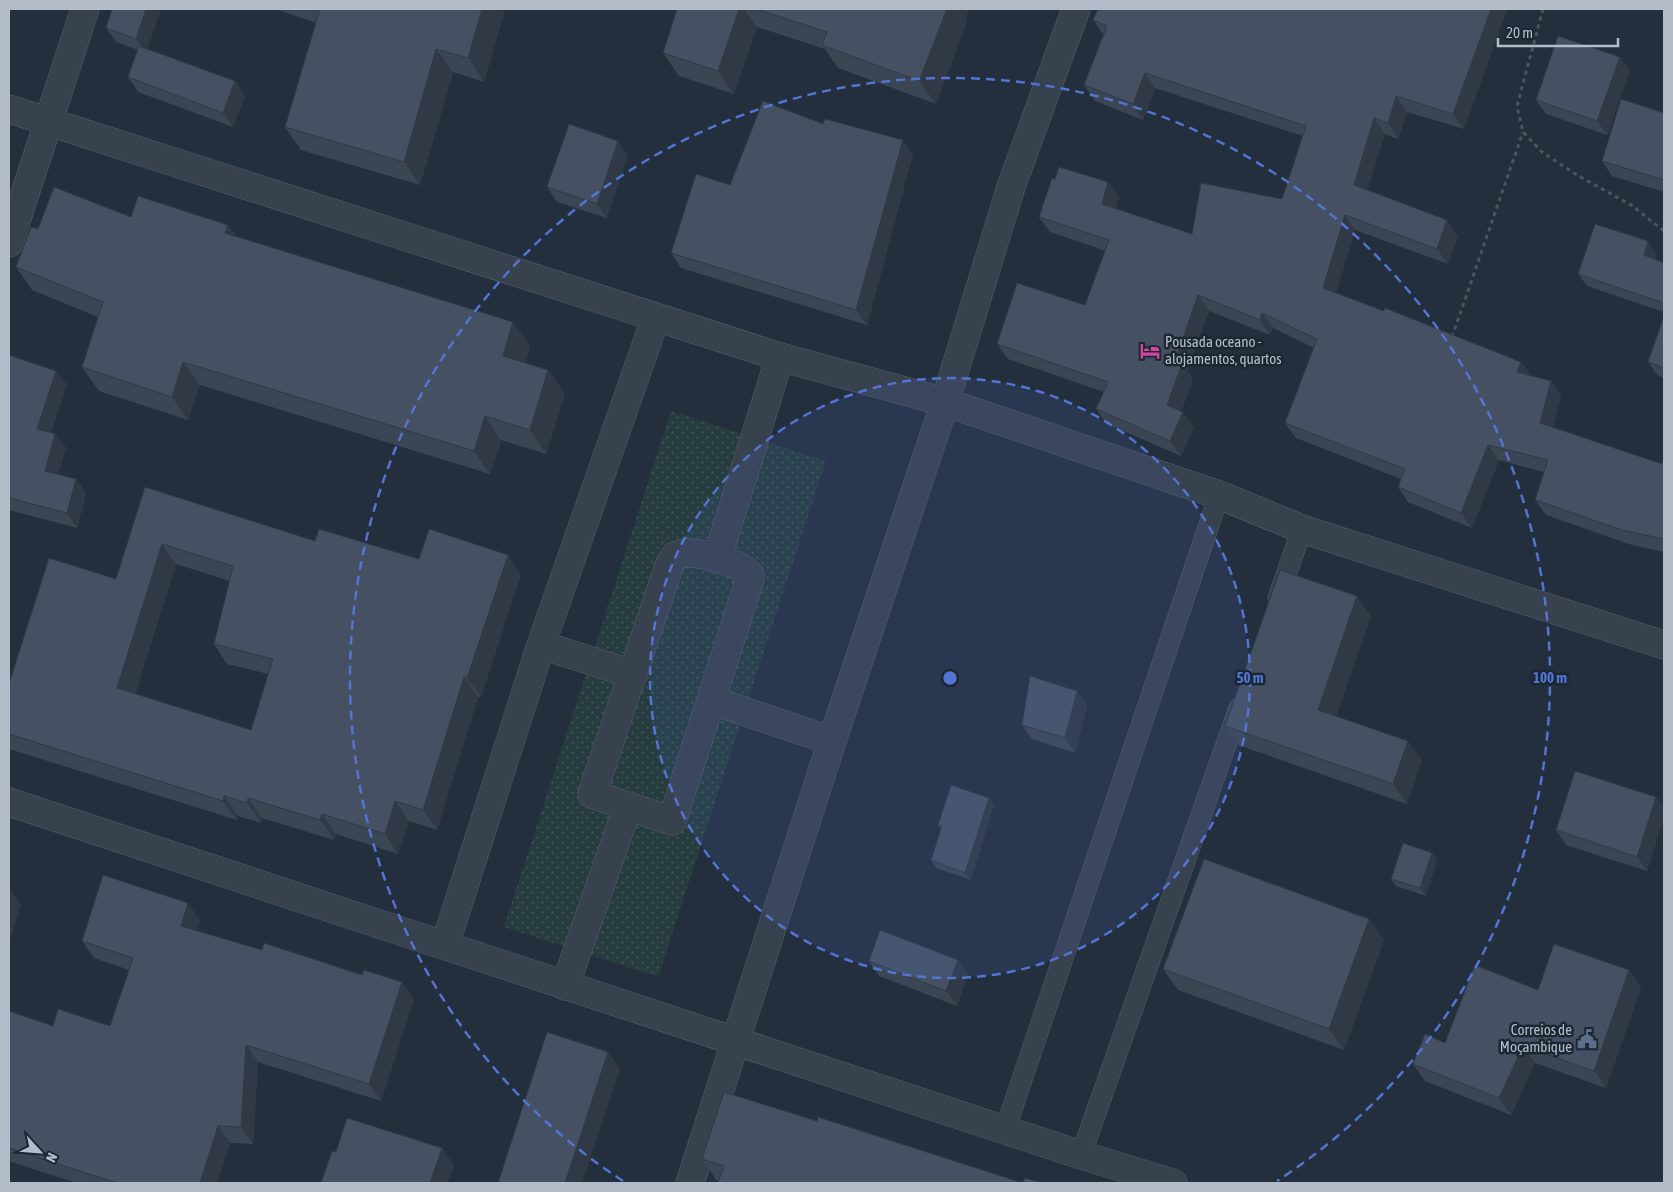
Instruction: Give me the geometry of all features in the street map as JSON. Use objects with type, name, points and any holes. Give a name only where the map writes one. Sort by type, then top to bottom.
[{"type":"street","points":[[9,243],[50,122],[85,9]]},
{"type":"street","points":[[690,1183],[832,741],[945,402],[1012,184],[1076,9]]},
{"type":"street","points":[[9,109],[780,356],[945,402],[1219,495],[1302,529],[1664,645]]},
{"type":"street","points":[[446,946],[656,317]]},
{"type":"street","points":[[717,559],[780,356]]},
{"type":"street","points":[[696,553],[744,568],[750,575],[749,582],[672,821],[592,794],[632,674],[669,566],[675,556],[696,553]]},
{"type":"street","points":[[546,647],[632,674]]},
{"type":"street","points":[[711,700],[832,741]]},
{"type":"street","points":[[9,802],[1081,1155],[1173,1183]]},
{"type":"street","points":[[565,986],[628,806]]},
{"type":"lane","points":[[1005,1130],[1219,495]]},
{"type":"lane","points":[[1272,613],[1302,529]]},
{"type":"lane","points":[[1081,1155],[1246,688]]},
{"type":"path","points":[[1450,343],[1522,132],[1517,106],[1543,9]]},
{"type":"path","points":[[1522,132],[1542,152],[1577,175],[1631,205],[1664,231]]},
{"type":"green space","points":[[671,411],[826,461],[658,977],[504,927]]},
{"type":"building","points":[[112,9],[146,9],[136,39],[106,28]]},
{"type":"building","points":[[320,9],[482,9],[468,58],[436,49],[404,162],[285,127]]},
{"type":"building","points":[[677,9],[739,9],[718,71],[663,53]]},
{"type":"building","points":[[756,9],[947,9],[919,81],[822,45],[827,32]]},
{"type":"building","points":[[1098,9],[1491,9],[1453,114],[1396,96],[1388,123],[1374,118],[1354,185],[1447,220],[1437,249],[1345,215],[1323,288],[1384,311],[1385,308],[1521,362],[1517,372],[1551,381],[1540,423],[1662,464],[1664,456],[1664,539],[1622,530],[1535,500],[1548,460],[1488,445],[1461,513],[1398,487],[1405,469],[1285,423],[1317,339],[1262,313],[1260,320],[1198,295],[1175,361],[1182,364],[1167,405],[1183,412],[1170,441],[1096,409],[1108,382],[997,344],[1017,283],[1085,305],[1109,240],[1039,217],[1052,178],[1055,179],[1059,167],[1108,182],[1102,204],[1192,234],[1201,183],[1282,199],[1306,126],[1145,73],[1133,104],[1084,85],[1107,26],[1093,20]]},
{"type":"building","points":[[1558,36],[1620,57],[1597,121],[1536,100]]},
{"type":"building","points":[[139,46],[235,81],[223,113],[128,77]]},
{"type":"building","points":[[1621,99],[1664,113],[1664,180],[1602,161]]},
{"type":"building","points":[[763,101],[823,124],[825,119],[903,140],[856,310],[671,253],[696,174],[730,185]]},
{"type":"building","points":[[569,124],[618,141],[597,204],[547,187]]},
{"type":"building","points":[[54,187],[131,217],[138,196],[228,225],[225,233],[513,322],[503,356],[548,370],[530,430],[485,416],[474,451],[183,362],[172,397],[82,367],[103,302],[16,267],[31,227],[38,229]]},
{"type":"building","points":[[1595,224],[1648,241],[1644,255],[1664,263],[1664,303],[1578,274]]},
{"type":"building","points":[[1664,316],[1664,368],[1648,362]]},
{"type":"building","points":[[9,355],[56,371],[37,429],[55,434],[45,471],[76,479],[67,513],[9,498]]},
{"type":"building","points":[[145,487],[315,541],[319,529],[419,559],[429,529],[508,555],[467,678],[464,677],[423,810],[395,801],[385,834],[322,814],[320,820],[248,798],[247,803],[224,796],[223,801],[9,734],[9,684],[49,558],[116,579]],"holes":[[[162,544],[233,566],[214,644],[273,659],[251,730],[117,688]]]},
{"type":"building","points":[[1280,570],[1357,596],[1318,710],[1408,741],[1393,784],[1225,726]]},
{"type":"building","points":[[1030,676],[1077,691],[1065,738],[1022,725]]},
{"type":"building","points":[[1575,771],[1656,797],[1637,857],[1556,830]]},
{"type":"building","points":[[951,785],[989,798],[965,873],[931,860],[942,826],[938,825]]},
{"type":"building","points":[[1403,843],[1432,853],[1420,888],[1391,879]]},
{"type":"building","points":[[1204,859],[1369,919],[1329,1029],[1163,969]]},
{"type":"building","points":[[103,875],[188,903],[181,926],[262,950],[264,943],[362,975],[364,970],[402,982],[369,1084],[246,1045],[241,1127],[218,1126],[200,1183],[117,1183],[9,1148],[9,1011],[53,1026],[58,1009],[110,1026],[133,958],[82,941]]},
{"type":"building","points":[[880,930],[958,960],[946,991],[869,961]]},
{"type":"building","points":[[1554,944],[1629,970],[1594,1071],[1523,1046],[1499,1098],[1413,1064],[1425,1034],[1445,1043],[1475,965],[1538,990]]},
{"type":"building","points":[[547,1032],[608,1052],[565,1183],[498,1183]]},
{"type":"building","points":[[724,1092],[817,1121],[818,1117],[1023,1183],[718,1183],[724,1166],[702,1159]]},
{"type":"building","points":[[347,1118],[442,1148],[430,1183],[321,1183],[332,1151],[336,1152]]},
{"type":"building","points":[[1025,1178],[1042,1183],[1023,1183]]},
{"type":"place","name":"Pousada oceano - alojamentos, quartos","points":[[1150,351]]},
{"type":"place","name":"Correios de Moçambique","points":[[1587,1039]]}]
